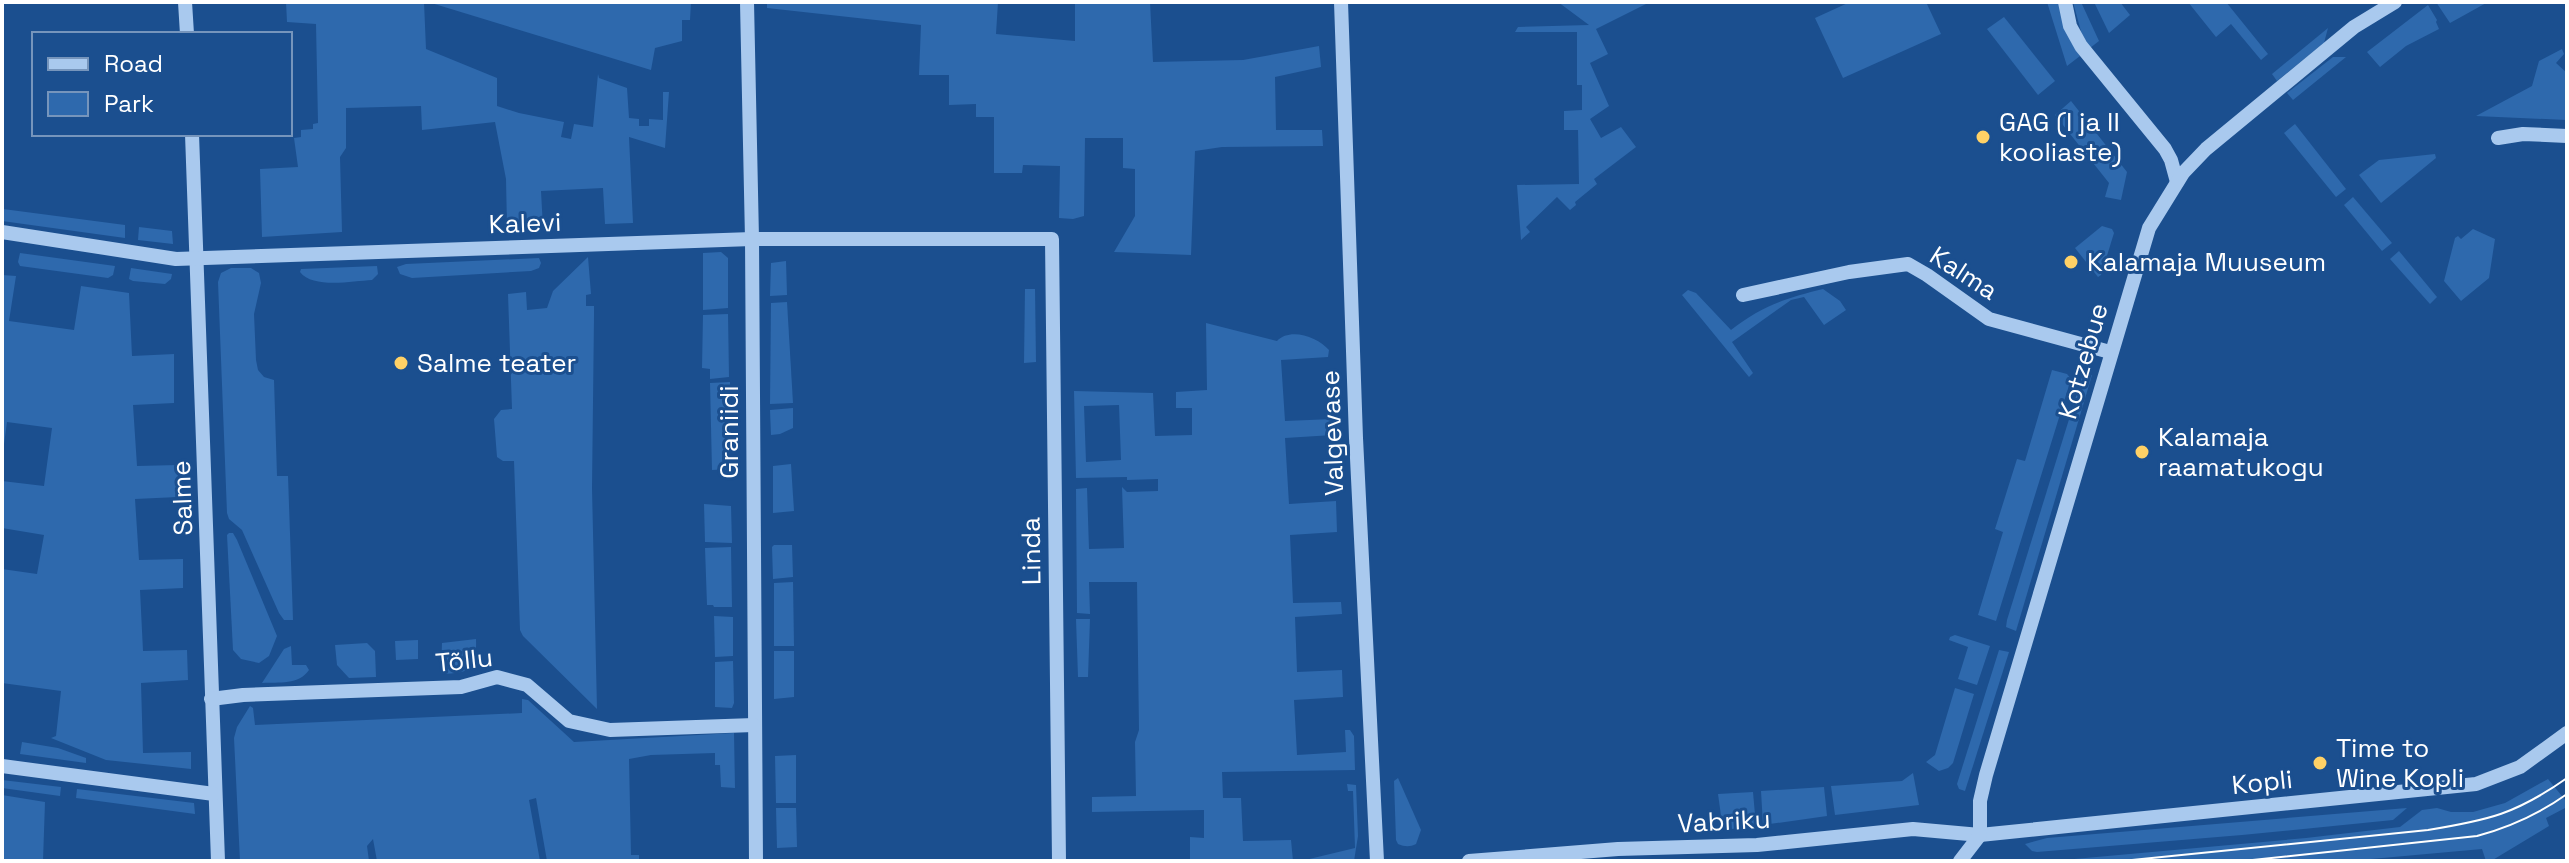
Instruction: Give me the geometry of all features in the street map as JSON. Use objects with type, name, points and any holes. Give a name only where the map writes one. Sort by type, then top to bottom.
[{"type":"street","points":[[185,2],[187,32]]},
{"type":"street","name":"Graniidi","points":[[747,2],[752,239],[756,861]]},
{"type":"street","name":"Valgevase","points":[[1341,2],[1356,438],[1377,861]]},
{"type":"street","points":[[2065,2],[2070,26],[2081,46],[2165,149],[2177,182]]},
{"type":"street","name":"Kotzebue","points":[[1980,835],[1980,801],[1986,775],[2142,244],[2153,221],[2177,182],[2206,149],[2354,27],[2395,2]]},
{"type":"street","points":[[2498,138],[2523,134],[2567,136]]},
{"type":"street","name":"Salme","points":[[192,136],[218,861]]},
{"type":"street","name":"Kalevi","points":[[2,232],[176,259],[752,239],[1052,239]]},
{"type":"street","name":"Linda","points":[[1052,239],[1059,861]]},
{"type":"street","name":"Kalma","points":[[1743,295],[1849,272],[1908,264],[1989,319],[2110,352]]},
{"type":"street","name":"Tõllu","points":[[211,699],[243,695],[461,687],[497,677],[527,685],[569,721],[610,730],[754,725]]},
{"type":"street","name":"Kopli","points":[[1980,835],[2476,784],[2520,767],[2567,733]]},
{"type":"street","points":[[2,766],[214,794]]},
{"type":"street","name":"Vabriku","points":[[1469,861],[1618,849],[1757,845],[1913,829],[1980,835]]},
{"type":"street","points":[[1960,861],[1980,835]]},
{"type":"green space","points":[[286,2],[424,2],[426,49],[497,78],[497,106],[564,122],[561,137],[571,139],[574,124],[593,127],[598,74],[599,78],[627,88],[629,118],[639,119],[639,126],[649,126],[649,119],[663,120],[663,92],[669,92],[665,148],[629,137],[633,223],[605,224],[603,188],[541,191],[543,228],[507,227],[506,179],[495,122],[422,130],[421,106],[346,108],[346,148],[340,157],[342,232],[262,237],[260,169],[298,167],[294,138],[301,137],[301,130],[313,129],[313,124],[318,123],[316,24],[287,22]]},
{"type":"green space","points":[[428,2],[691,2],[690,20],[682,20],[682,41],[655,48],[651,70]]},
{"type":"green space","points":[[767,2],[998,2],[996,34],[1075,41],[1075,2],[1150,2],[1153,62],[1243,60],[1319,46],[1321,67],[1275,77],[1276,130],[1322,130],[1323,146],[1222,147],[1195,151],[1191,255],[1114,252],[1135,216],[1135,169],[1123,168],[1123,138],[1085,138],[1084,216],[1059,218],[1060,166],[1023,165],[1022,173],[994,173],[994,117],[976,117],[976,104],[949,105],[949,75],[919,75],[921,25],[767,8]]},
{"type":"green space","points":[[1558,2],[1650,2],[1596,29],[1608,54],[1590,63],[1609,106],[1590,119],[1601,138],[1621,127],[1636,147],[1594,179],[1597,184],[1570,210],[1557,197],[1526,227],[1530,232],[1521,240],[1517,185],[1579,184],[1578,130],[1564,130],[1564,111],[1582,110],[1582,85],[1577,85],[1577,32],[1515,32],[1518,27],[1589,25]]},
{"type":"green space","points":[[1850,2],[1926,2],[1941,34],[1843,78],[1815,18]]},
{"type":"green space","points":[[2047,2],[2060,2],[2066,30],[2080,56],[2067,66]]},
{"type":"green space","points":[[2073,2],[2081,2],[2099,41],[2090,48],[2082,35]]},
{"type":"green space","points":[[2094,2],[2120,2],[2130,15],[2109,33]]},
{"type":"green space","points":[[2188,2],[2226,2],[2268,54],[2261,60],[2231,24],[2216,37]]},
{"type":"green space","points":[[2436,2],[2488,2],[2450,23]]},
{"type":"green space","points":[[2428,5],[2439,29],[2406,46],[2380,67],[2367,52]]},
{"type":"green space","points":[[2004,17],[2055,81],[2038,95],[1987,29]]},
{"type":"green space","points":[[2328,28],[2324,43],[2277,81],[2272,74]]},
{"type":"green space","points":[[2562,49],[2564,54],[2556,63],[2567,73],[2567,120],[2476,116],[2532,86],[2539,61]]},
{"type":"green space","points":[[2333,57],[2346,57],[2293,100],[2287,93]]},
{"type":"green space","points":[[2071,101],[2127,172],[2121,200],[2105,197],[2109,183],[2055,115]]},
{"type":"green space","points":[[2295,124],[2346,189],[2336,197],[2284,133]]},
{"type":"green space","points":[[2435,154],[2436,158],[2381,203],[2359,175],[2379,160]]},
{"type":"green space","points":[[2353,197],[2392,243],[2382,251],[2344,205]]},
{"type":"green space","points":[[3,209],[125,225],[125,238],[2,221]]},
{"type":"green space","points":[[2102,226],[2112,229],[2114,233],[2098,277],[2075,248]]},
{"type":"green space","points":[[139,227],[172,231],[173,244],[138,240]]},
{"type":"green space","points":[[2473,229],[2495,239],[2489,278],[2461,301],[2444,281],[2455,238],[2458,236],[2461,239]]},
{"type":"green space","points":[[2399,251],[2437,297],[2430,304],[2390,259]]},
{"type":"green space","points":[[721,252],[728,258],[728,308],[703,310],[703,253]]},
{"type":"green space","points":[[20,253],[115,266],[113,275],[108,278],[20,266]]},
{"type":"green space","points":[[588,257],[591,294],[586,295],[586,306],[594,306],[592,488],[597,709],[520,630],[514,461],[503,461],[497,457],[494,419],[501,410],[512,409],[508,294],[526,292],[527,310],[547,308],[553,291]]},
{"type":"green space","points":[[539,258],[539,268],[531,271],[412,278],[400,274],[397,267],[406,264]]},
{"type":"green space","points":[[786,261],[787,295],[770,296],[771,263]]},
{"type":"green space","points":[[377,266],[378,274],[372,280],[314,281],[300,272],[301,269]]},
{"type":"green space","points":[[131,268],[172,274],[171,279],[165,284],[133,281],[129,279]]},
{"type":"green space","points":[[231,268],[251,268],[259,273],[261,283],[254,314],[256,360],[258,370],[264,377],[274,380],[277,476],[288,476],[293,620],[284,620],[279,613],[242,530],[229,519],[227,513],[218,282],[221,273]]},
{"type":"green space","points":[[2,275],[16,276],[9,321],[74,330],[81,286],[129,293],[132,356],[174,354],[174,403],[133,405],[137,466],[178,465],[178,497],[135,499],[139,560],[183,559],[183,588],[140,590],[143,651],[187,650],[188,680],[141,683],[143,753],[191,752],[191,769],[106,760],[51,738],[56,736],[61,691],[2,683],[2,569],[37,574],[44,535],[2,528],[2,481],[44,486],[52,428],[7,422],[2,459]]},
{"type":"green space","points":[[1025,289],[1035,289],[1036,362],[1024,363]]},
{"type":"green space","points":[[1823,289],[1840,301],[1846,310],[1824,325],[1804,297],[1791,300],[1732,342],[1753,373],[1749,377],[1682,295],[1688,290],[1696,293],[1731,330],[1774,304]]},
{"type":"green space","points":[[787,302],[793,403],[770,404],[771,303]]},
{"type":"green space","points":[[728,314],[729,377],[710,379],[710,369],[702,368],[703,315]]},
{"type":"green space","points":[[1206,323],[1277,341],[1289,335],[1304,335],[1329,350],[1328,357],[1281,360],[1285,421],[1333,419],[1333,435],[1285,438],[1289,504],[1336,501],[1337,532],[1290,535],[1293,603],[1341,602],[1342,614],[1295,617],[1297,672],[1342,670],[1343,697],[1294,700],[1297,755],[1346,752],[1345,730],[1350,730],[1354,736],[1355,770],[1222,772],[1223,798],[1241,798],[1243,841],[1291,840],[1293,861],[1190,861],[1190,837],[1204,838],[1204,810],[1092,812],[1092,797],[1136,796],[1135,742],[1139,730],[1137,582],[1089,582],[1090,614],[1077,613],[1076,489],[1087,488],[1089,549],[1124,548],[1122,487],[1127,492],[1158,491],[1158,479],[1076,478],[1074,391],[1153,393],[1155,436],[1192,435],[1192,408],[1176,408],[1176,392],[1207,390]],"holes":[[[1119,405],[1121,460],[1086,462],[1084,406]]]},
{"type":"green space","points":[[2052,370],[2067,374],[2071,379],[1996,621],[1978,615],[2003,532],[1995,529],[2017,459],[2025,461]]},
{"type":"green space","points":[[2083,374],[2092,375],[2016,631],[2006,627],[2007,620]]},
{"type":"green space","points":[[730,382],[730,469],[712,470],[710,383]]},
{"type":"green space","points":[[793,408],[793,428],[771,435],[770,410]]},
{"type":"green space","points":[[791,464],[794,511],[773,513],[773,466]]},
{"type":"green space","points":[[704,504],[731,506],[732,543],[705,542]]},
{"type":"green space","points":[[229,533],[233,533],[237,540],[277,636],[269,656],[259,663],[241,659],[233,650]]},
{"type":"green space","points":[[774,545],[792,545],[793,577],[773,579]]},
{"type":"green space","points":[[731,547],[732,607],[707,605],[705,548]]},
{"type":"green space","points":[[793,582],[794,646],[774,646],[774,583]]},
{"type":"green space","points":[[714,616],[733,617],[733,656],[715,657]]},
{"type":"green space","points":[[1076,619],[1090,619],[1088,677],[1078,677]]},
{"type":"green space","points":[[1955,635],[1990,646],[1977,685],[1958,679],[1968,647],[1949,640]]},
{"type":"green space","points":[[476,639],[475,657],[470,668],[441,674],[442,643]]},
{"type":"green space","points":[[418,640],[418,659],[396,660],[395,641]]},
{"type":"green space","points":[[367,643],[375,651],[376,677],[349,678],[337,665],[335,645]]},
{"type":"green space","points":[[291,646],[292,665],[306,665],[309,670],[294,680],[262,683],[284,649]]},
{"type":"green space","points":[[1999,650],[2009,652],[1965,791],[1959,789],[1957,784]]},
{"type":"green space","points":[[774,651],[794,651],[794,697],[774,699]]},
{"type":"green space","points":[[733,661],[734,703],[732,708],[715,707],[715,662]]},
{"type":"green space","points":[[1955,688],[1974,694],[1953,763],[1939,771],[1926,762],[1935,755]]},
{"type":"green space","points":[[522,699],[528,700],[574,742],[734,733],[735,788],[721,787],[720,765],[715,765],[715,753],[651,755],[629,759],[631,855],[639,855],[639,861],[547,861],[536,798],[529,800],[540,861],[377,861],[373,839],[367,846],[369,861],[240,861],[234,738],[250,706],[255,725],[522,713]]},
{"type":"green space","points":[[22,742],[58,748],[86,758],[86,763],[20,754]]},
{"type":"green space","points":[[796,755],[796,803],[776,803],[775,756]]},
{"type":"green space","points":[[1913,773],[1919,805],[1835,815],[1831,786],[1902,781]]},
{"type":"green space","points":[[1398,778],[1421,830],[1416,844],[1410,846],[1398,844],[1396,840],[1394,781]]},
{"type":"green space","points":[[2548,779],[2566,801],[2567,807],[2546,818],[2549,826],[2491,861],[2486,861],[2482,849],[2349,861],[2052,861],[2400,827],[2422,810],[2437,808],[2451,812],[2473,812],[2505,803]]},
{"type":"green space","points":[[2,780],[61,787],[60,796],[2,788]]},
{"type":"green space","points":[[1347,784],[1356,785],[1358,836],[1354,861],[1301,861],[1355,848],[1353,791],[1348,791]]},
{"type":"green space","points":[[1824,787],[1827,816],[1763,825],[1761,791]]},
{"type":"green space","points":[[77,789],[194,803],[195,814],[76,798]]},
{"type":"green space","points":[[1753,792],[1756,826],[1723,830],[1718,794]]},
{"type":"green space","points":[[2,795],[45,802],[43,861],[2,861]]},
{"type":"green space","points":[[776,808],[796,808],[797,847],[777,848]]},
{"type":"green space","points":[[2407,808],[2393,820],[2242,835],[2037,852],[2025,844],[2047,838]]},
{"type":"tram line","points":[[2122,861],[2428,830],[2501,814],[2532,800],[2567,778]]},
{"type":"tram line","points":[[2243,861],[2477,836],[2524,819],[2567,794]]},
{"type":"place","name":"GAG (I ja II kooliaste)","points":[[1983,137]]},
{"type":"place","name":"Kalamaja Muuseum","points":[[2071,262]]},
{"type":"place","name":"Salme teater","points":[[401,363]]},
{"type":"place","name":"Kalamaja raamatukogu","points":[[2142,452]]},
{"type":"place","name":"Time to Wine Kopli","points":[[2320,763]]}]
